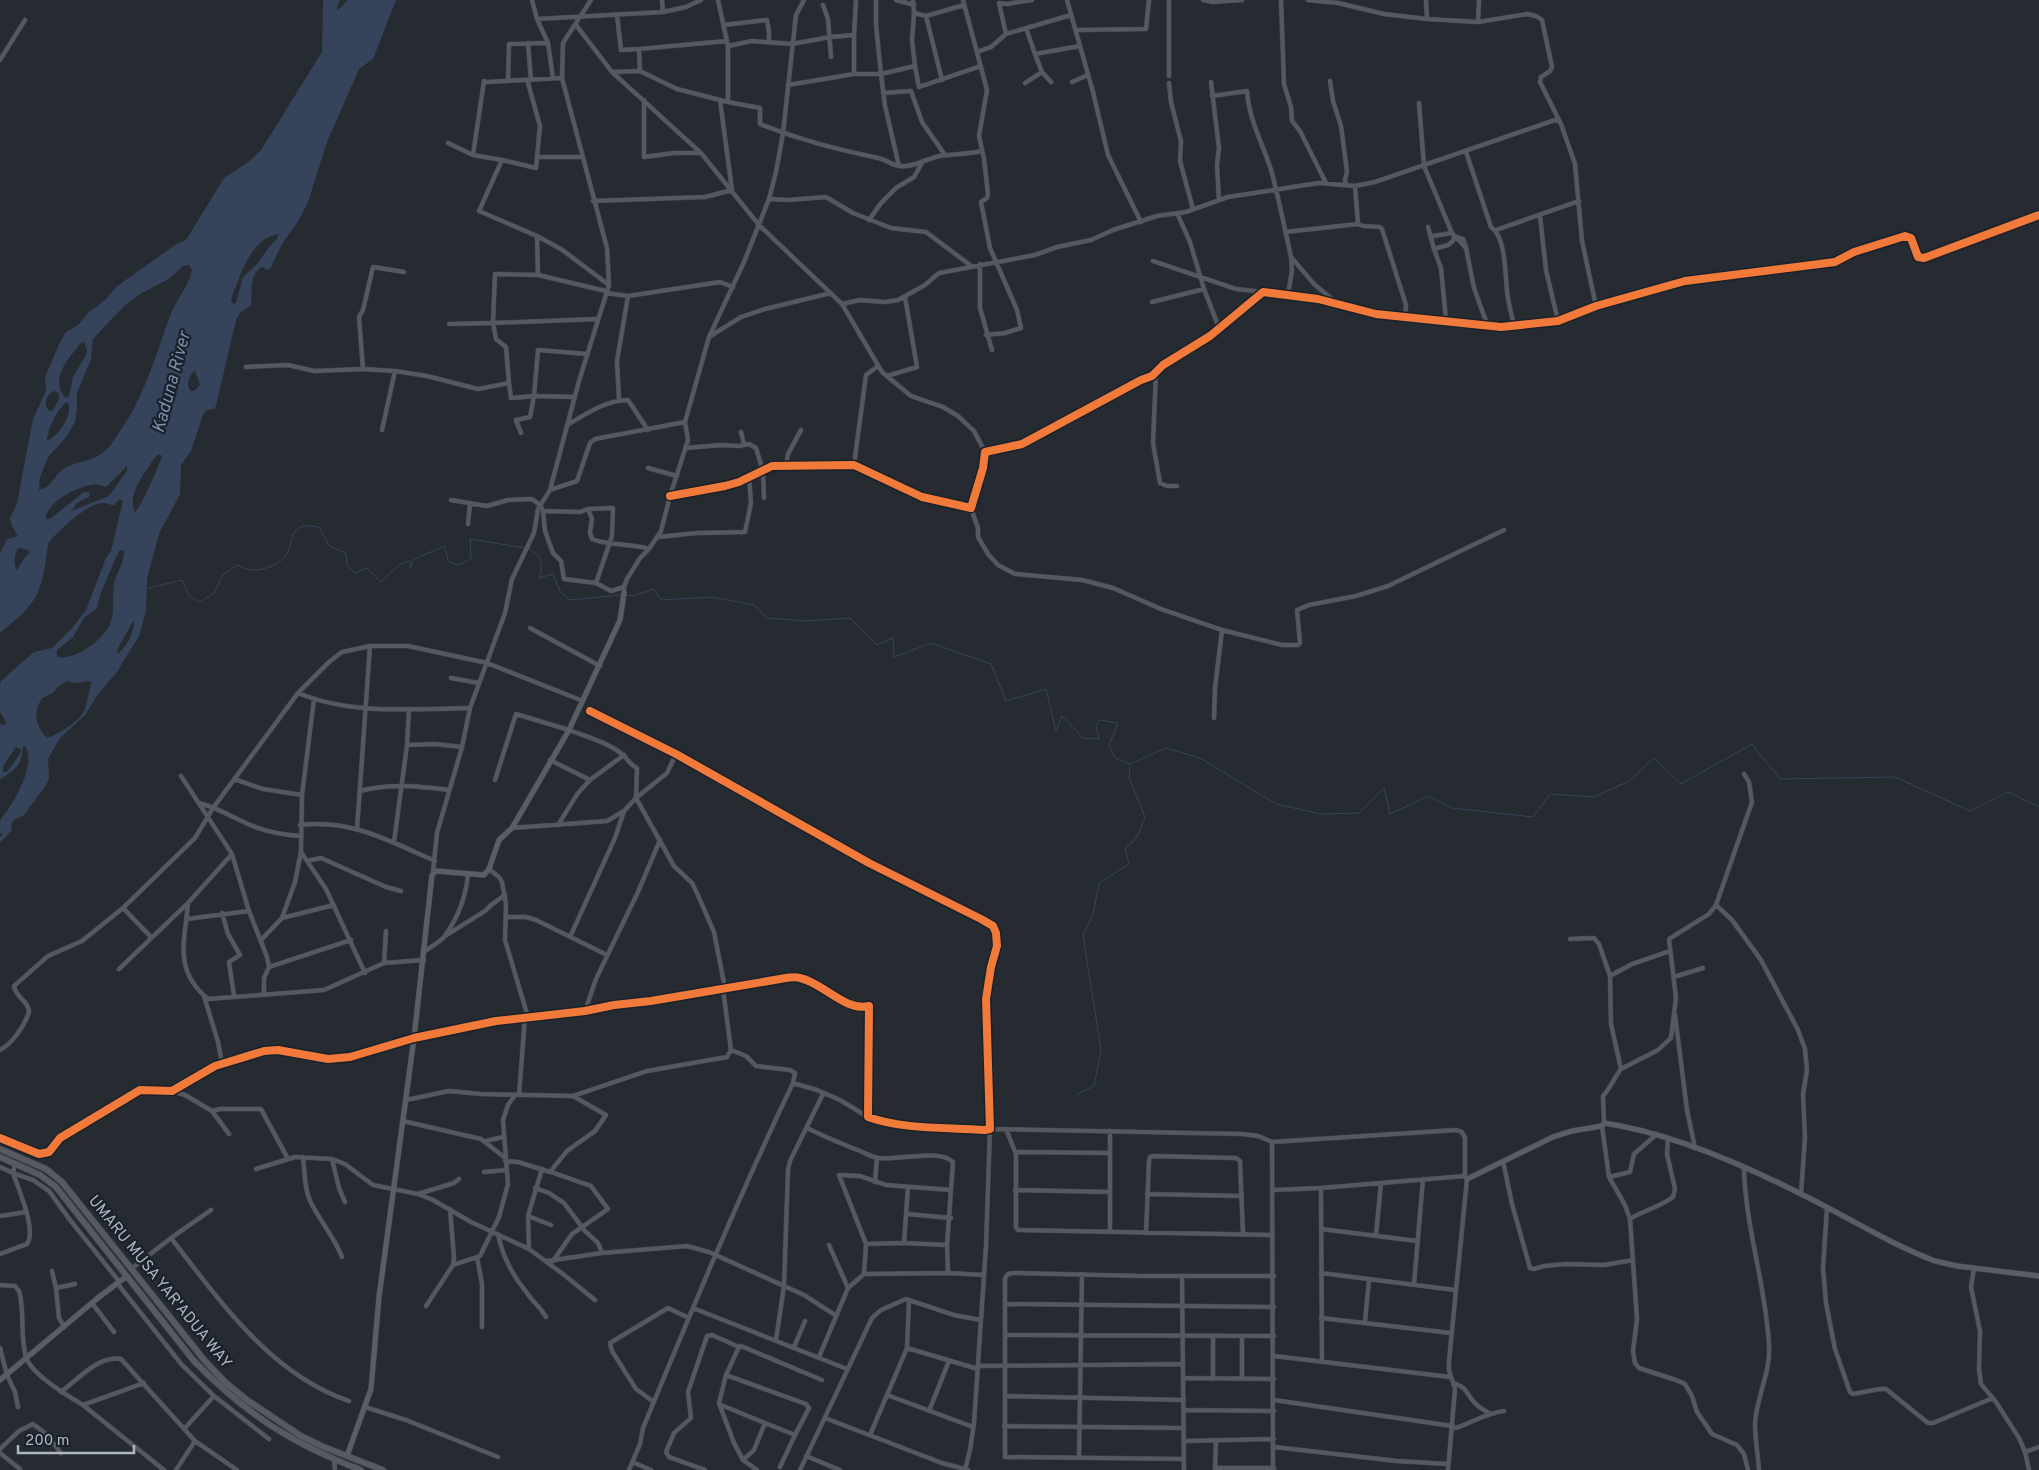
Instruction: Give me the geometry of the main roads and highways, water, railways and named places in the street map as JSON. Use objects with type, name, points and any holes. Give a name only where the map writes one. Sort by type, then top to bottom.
[{"type":"main road","name":"UMARU MUSA YAR'ADUA WAY","points":[[0,1149],[36,1164],[55,1175],[205,1361],[247,1400],[301,1436],[383,1470]]},
{"type":"main road","name":"UMARU MUSA YAR'ADUA WAY","points":[[0,1157],[40,1175],[56,1187],[204,1371],[240,1404],[293,1441],[348,1468],[362,1470]]},
{"type":"main road","points":[[362,1470],[365,1463]]},
{"type":"water","name":"Kaduna River","points":[[323,0],[340,0],[338,10],[348,0],[396,0],[373,59],[359,69],[327,142],[308,202],[297,223],[282,244],[270,269],[262,267],[255,274],[252,284],[251,305],[240,313],[236,320],[216,406],[214,409],[206,410],[203,415],[191,451],[181,465],[180,494],[159,534],[147,578],[146,611],[139,636],[117,672],[98,694],[85,715],[60,738],[48,759],[49,779],[46,785],[24,815],[14,820],[11,825],[12,830],[0,843],[0,837],[3,834],[0,833],[0,821],[21,787],[27,770],[28,754],[26,747],[23,746],[21,759],[17,767],[0,780],[0,724],[5,725],[6,722],[0,712],[0,684],[2,680],[34,652],[52,648],[73,627],[86,610],[106,558],[111,551],[123,501],[120,499],[114,505],[102,503],[88,508],[72,519],[58,533],[48,544],[40,586],[31,604],[0,633],[0,553],[7,539],[18,536],[11,524],[10,518],[17,503],[33,419],[46,391],[45,377],[66,332],[78,325],[116,287],[175,245],[186,240],[224,178],[250,161],[261,150],[322,52]],"holes":[[[279,234],[256,265],[243,277],[236,303],[233,304],[231,299],[242,270],[253,251],[269,237]],[[189,265],[192,270],[172,311],[143,390],[128,419],[113,441],[106,450],[94,458],[62,470],[49,485],[39,490],[40,477],[48,457],[67,436],[75,422],[77,393],[91,359],[93,339],[124,306],[140,294],[169,279],[183,266]],[[84,342],[87,353],[73,377],[69,396],[66,398],[59,384],[62,369],[81,343]],[[195,371],[200,385],[194,391],[191,391],[188,386],[190,377]],[[55,391],[59,394],[59,399],[53,410],[49,411],[46,405],[48,397]],[[68,402],[69,413],[67,419],[56,435],[47,441],[54,419],[60,408]],[[159,454],[162,456],[145,495],[135,512],[133,505],[135,490],[156,456]],[[127,466],[127,471],[109,496],[71,511],[77,503],[89,497],[90,493],[84,492],[50,519],[46,519],[50,508],[63,497],[85,486],[97,485],[106,487]],[[19,548],[30,552],[17,570],[15,556]],[[124,550],[122,562],[114,583],[113,612],[108,628],[103,635],[81,652],[72,656],[57,657],[57,650],[73,637],[84,618],[97,608],[100,595],[119,551]],[[133,621],[131,636],[117,654],[118,648]],[[67,681],[75,683],[92,682],[86,706],[80,717],[67,728],[47,738],[38,724],[36,714],[42,698],[53,693]],[[16,747],[21,749],[20,754],[7,772],[3,772],[3,766]]]},
{"type":"waterway","points":[[145,589],[182,580],[190,597],[200,602],[214,593],[223,575],[237,565],[248,570],[257,570],[278,563],[286,556],[296,530],[305,526],[319,527],[329,546],[346,553],[347,566],[356,573],[367,568],[381,582],[400,564],[410,561],[410,569],[414,559],[445,546],[448,561],[458,565],[471,559],[470,539],[525,548]]},
{"type":"waterway","points":[[529,549],[541,561],[539,578],[553,574],[560,591],[569,600],[621,595]]},
{"type":"waterway","points":[[625,595],[633,596],[654,589],[661,600],[712,597],[754,605],[767,618],[806,621],[850,618],[877,645],[893,638],[894,657],[931,643],[991,664],[1006,701],[1046,689],[1056,731],[1062,716],[1083,738],[1099,739],[1096,725],[1100,720],[1118,723],[1109,745],[1115,758],[1130,764],[1166,748],[1200,758],[1276,804],[1321,814],[1359,813],[1384,788],[1390,814],[1428,796],[1452,808],[1533,817],[1550,794],[1594,797],[1629,781],[1654,758],[1681,784],[1752,744],[1780,779],[1895,777],[1970,811],[2008,792],[2039,807]]},
{"type":"waterway","points":[[1076,1095],[1094,1086],[1101,1050],[1083,935],[1093,915],[1099,883],[1129,864],[1125,849],[1137,837],[1145,817],[1129,778],[1130,765]]}]
